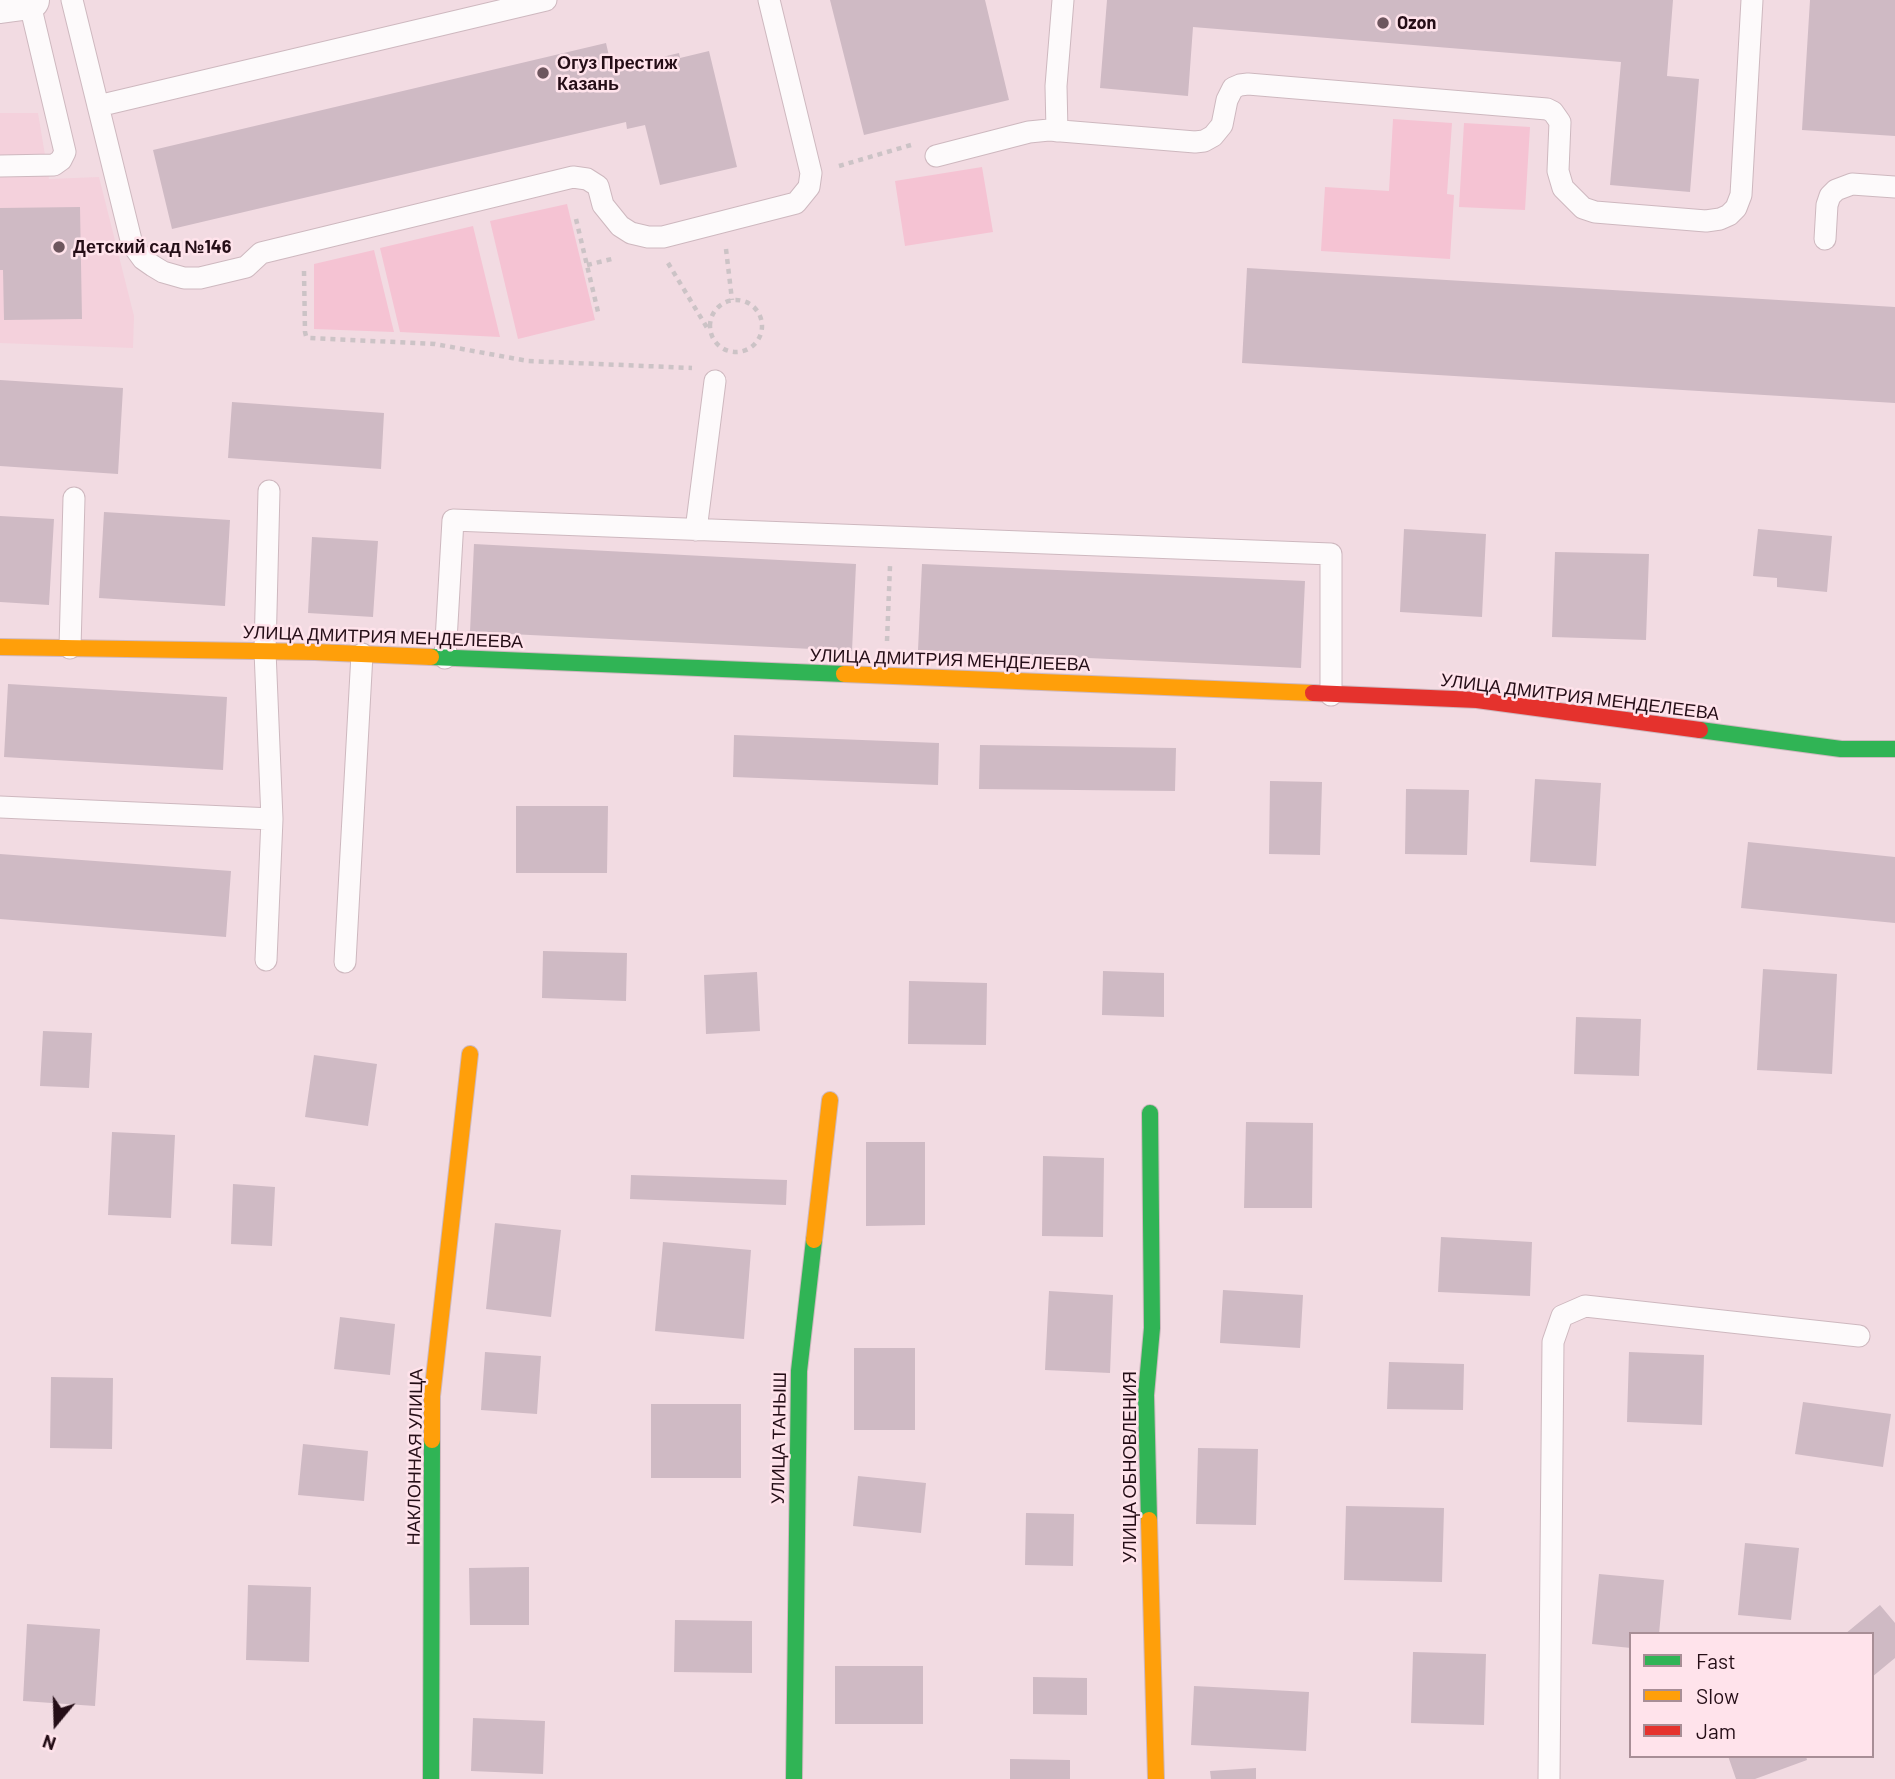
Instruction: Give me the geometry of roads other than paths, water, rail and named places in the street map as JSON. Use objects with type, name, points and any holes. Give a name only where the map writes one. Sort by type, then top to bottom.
[{"type":"street","points":[[0,4],[29,0]]},
{"type":"street","name":"УЛИЦА ДМИТРИЯ МЕНДЕЛЕЕВА","points":[[0,647],[362,654],[1477,700],[1841,749],[1895,749]]},
{"type":"street","name":"НАКЛОННАЯ УЛИЦА","points":[[431,1779],[432,1396],[470,1054]]},
{"type":"street","name":"УЛИЦА ТАНЫШ","points":[[794,1779],[799,1371],[830,1100]]},
{"type":"street","name":"УЛИЦА ОБНОВЛЕНИЯ","points":[[1150,1112],[1152,1328],[1146,1395],[1156,1779]]},
{"type":"lane","points":[[0,166],[54,166],[65,152],[29,0]]},
{"type":"lane","points":[[72,0],[132,244],[153,266],[184,278],[200,278],[248,266],[261,253],[566,178],[580,178],[593,183],[597,186],[603,205],[611,218],[631,233],[648,237],[663,237],[796,203],[809,187],[811,173],[769,0]]},
{"type":"lane","points":[[98,106],[546,0]]},
{"type":"lane","points":[[1057,131],[1056,86],[1063,0]]},
{"type":"lane","points":[[936,156],[1030,132],[1057,131],[1204,141],[1223,125],[1229,94],[1240,85],[1547,109],[1560,121],[1558,171],[1563,188],[1570,198],[1583,208],[1609,213],[1706,221],[1720,219],[1736,208],[1741,195],[1752,0]]},
{"type":"lane","points":[[1825,239],[1827,205],[1836,190],[1852,184],[1895,187]]},
{"type":"lane","points":[[696,530],[715,381]]},
{"type":"lane","points":[[266,960],[272,819],[265,651],[269,491]]},
{"type":"lane","points":[[70,648],[74,498]]},
{"type":"lane","points":[[445,658],[453,520],[1331,554],[1331,695]]},
{"type":"lane","points":[[345,962],[362,654]]},
{"type":"lane","points":[[0,807],[272,819]]},
{"type":"lane","points":[[1549,1779],[1553,1342],[1562,1317],[1585,1306],[1859,1336]]},
{"type":"place","name":"Ozon","points":[[1383,23]]},
{"type":"place","name":"Огуз Престиж Казань","points":[[543,73]]},
{"type":"place","name":"Детский сад №146","points":[[59,247]]}]
